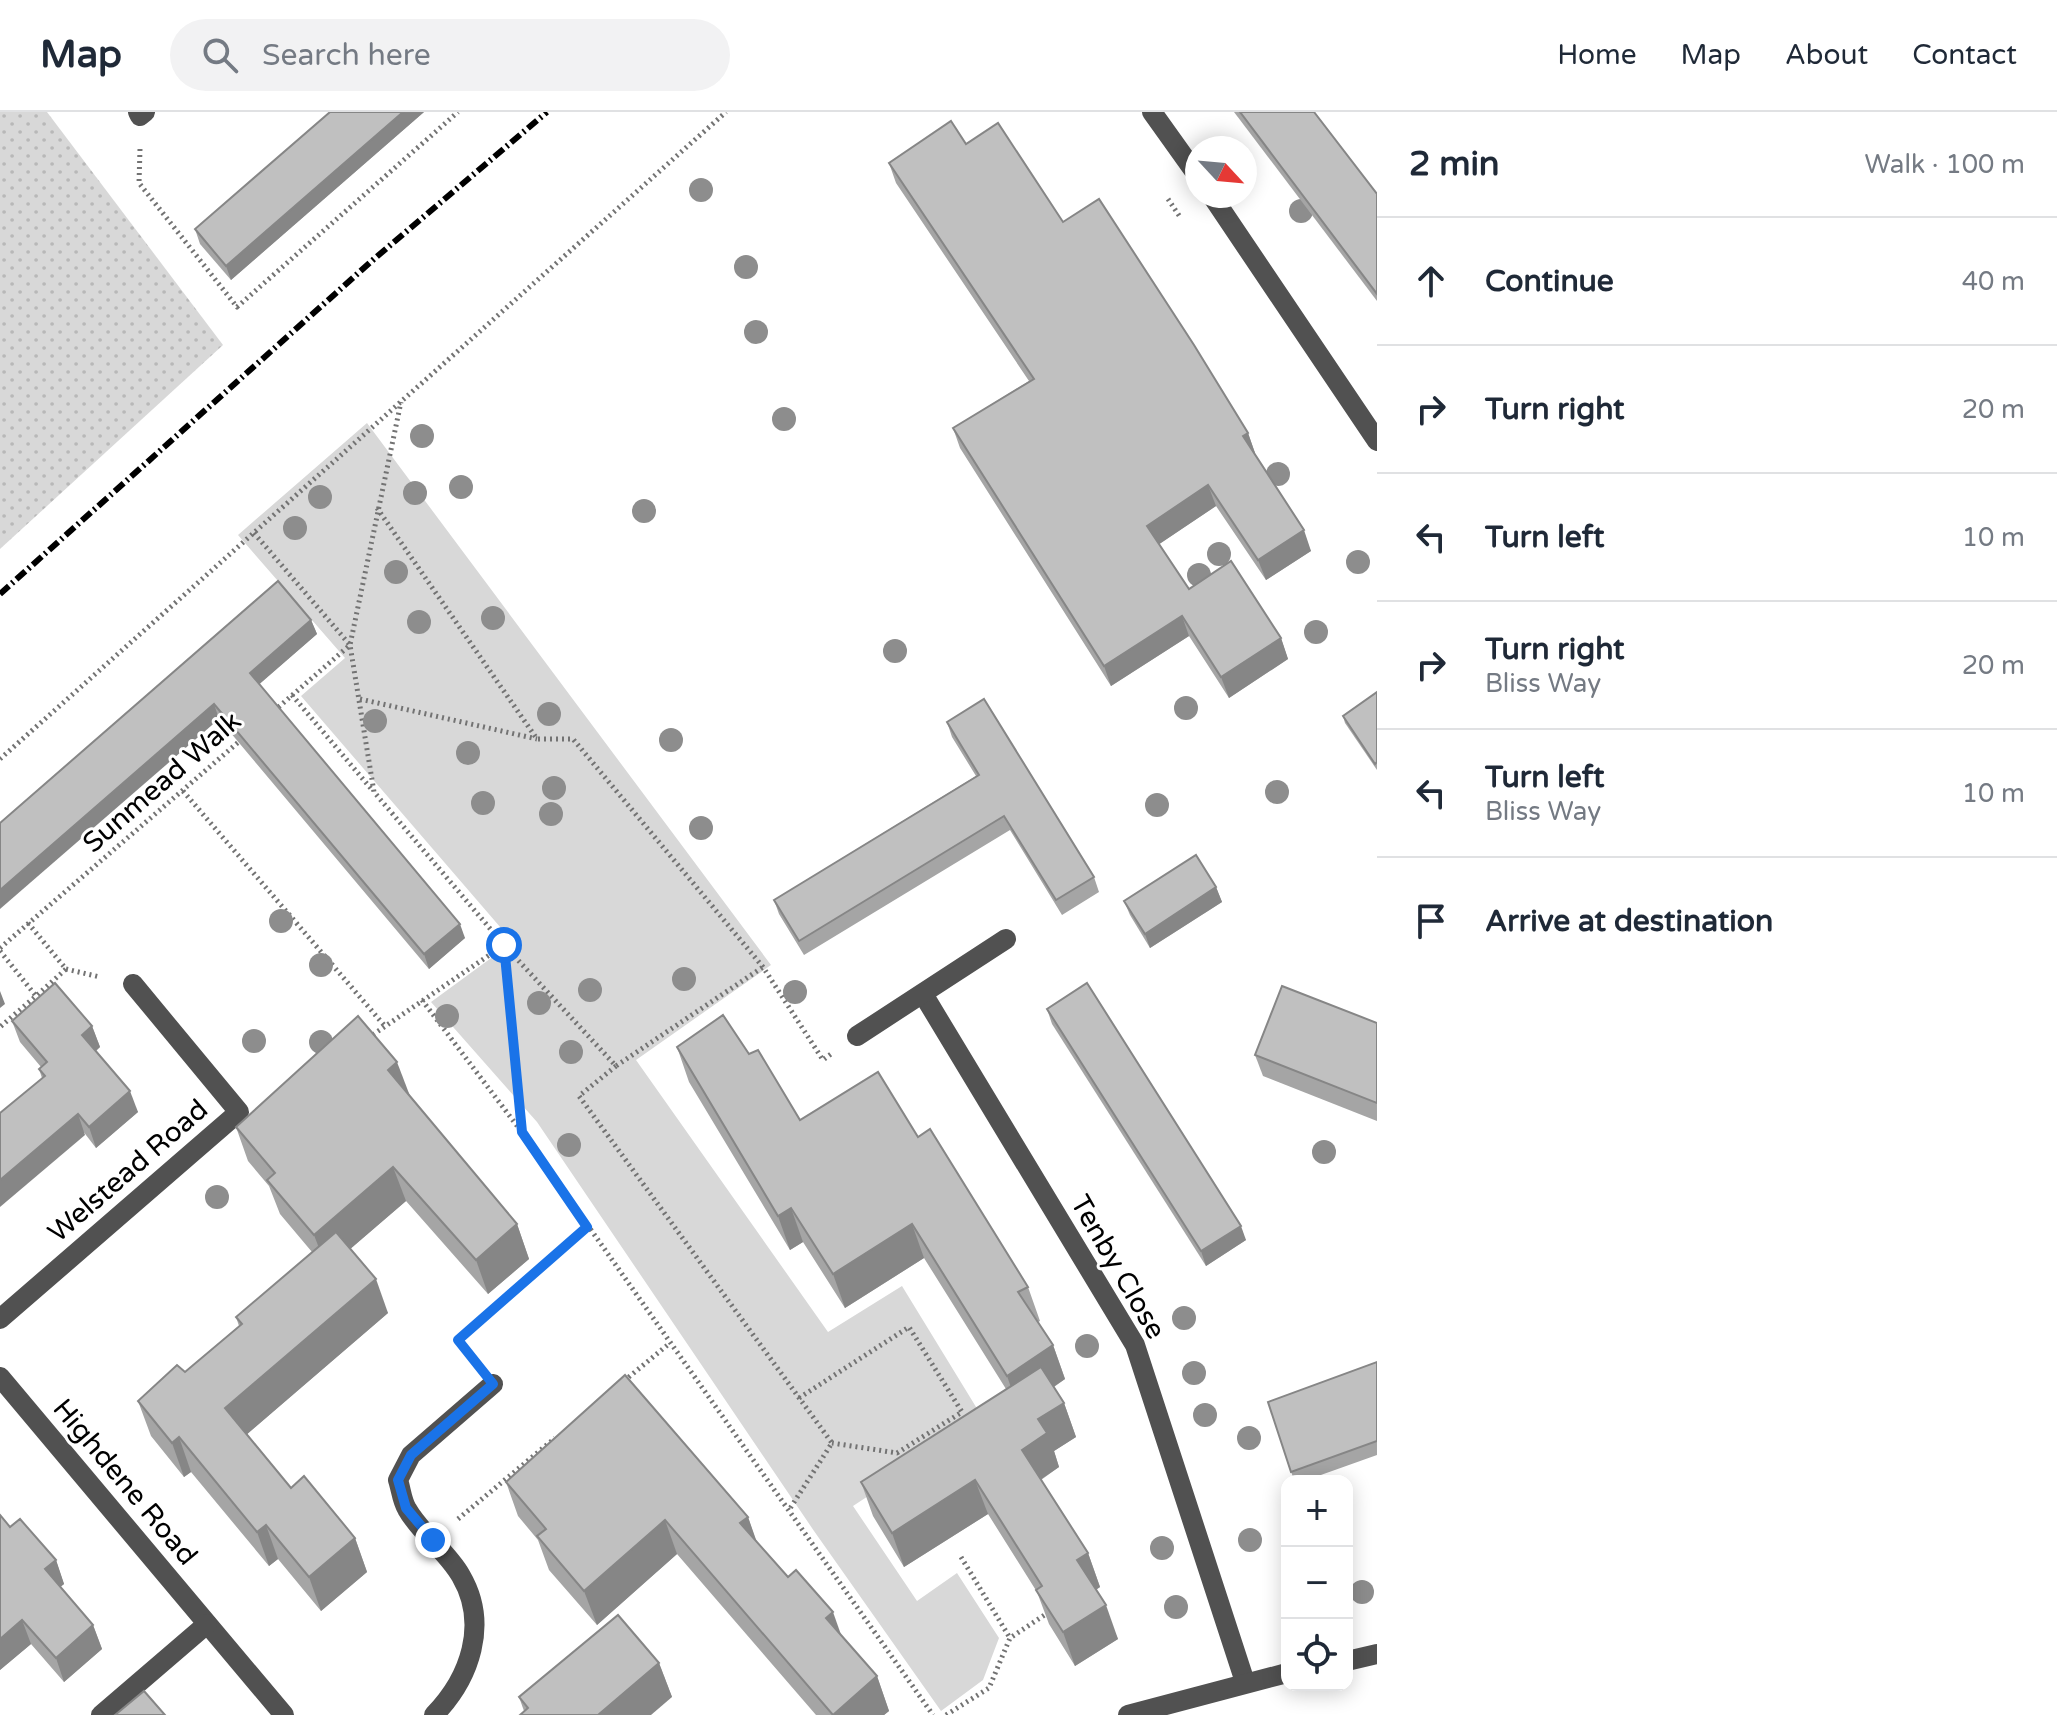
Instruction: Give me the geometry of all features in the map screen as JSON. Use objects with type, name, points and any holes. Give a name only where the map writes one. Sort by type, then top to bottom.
[{"type":"street","points":[[1152,112],[1185,158]]},
{"type":"street","points":[[1220,208],[1377,441]]},
{"type":"street","points":[[857,1036],[1006,939]]},
{"type":"street","name":"Welstead Road","points":[[0,1319],[239,1112],[133,984]]},
{"type":"street","name":"Tenby Close","points":[[923,994],[1135,1345],[1245,1682]]},
{"type":"street","name":"Highdene Road","points":[[0,1377],[284,1715]]},
{"type":"street","points":[[434,1715],[453,1695],[472,1655],[476,1619],[462,1577],[406,1508],[398,1480],[411,1455],[493,1384]]},
{"type":"street","points":[[101,1715],[207,1624]]},
{"type":"street","points":[[1353,1660],[1377,1654]]},
{"type":"street","points":[[1128,1715],[1281,1674]]},
{"type":"path","points":[[141,113],[139,183],[237,307],[458,112]]},
{"type":"path","points":[[0,759],[726,112]]},
{"type":"path","points":[[374,792],[350,645],[401,401]]},
{"type":"path","points":[[377,508],[537,739]]},
{"type":"path","points":[[254,533],[350,645]]},
{"type":"path","name":"Sunmead Walk","points":[[270,714],[350,645]]},
{"type":"path","points":[[292,695],[504,945],[616,1066]]},
{"type":"path","points":[[360,699],[537,739],[573,739],[763,967],[823,1060],[857,1036]]},
{"type":"path","name":"Sunmead Walk","points":[[36,996],[0,950],[249,733]]},
{"type":"path","points":[[183,791],[384,1025]]},
{"type":"path","points":[[0,1027],[66,969],[28,923]]},
{"type":"path","points":[[360,1045],[384,1025],[504,945]]},
{"type":"path","points":[[504,945],[522,1132]]},
{"type":"path","points":[[763,967],[616,1066],[579,1096],[799,1398],[832,1443],[897,1453],[962,1412],[909,1327],[799,1398]]},
{"type":"path","points":[[422,1000],[522,1132],[933,1715]]},
{"type":"path","points":[[493,1384],[458,1340],[587,1227]]},
{"type":"path","points":[[622,1382],[670,1343]]},
{"type":"path","points":[[433,1540],[563,1432]]},
{"type":"path","points":[[789,1510],[832,1443]]},
{"type":"path","points":[[961,1557],[1010,1638]]},
{"type":"path","points":[[946,1715],[989,1688],[1010,1638],[1050,1612]]},
{"type":"shaded area","points":[[0,112],[47,112],[223,345],[0,549]]},
{"type":"shaded area","points":[[367,423],[771,965],[636,1060],[828,1332],[902,1286],[984,1420],[853,1506],[917,1601],[957,1573],[999,1638],[983,1680],[941,1711],[814,1531],[537,1122],[431,1002],[513,942],[301,696],[345,658],[238,535]]},
{"type":"building","points":[[330,112],[403,112],[226,266],[195,229]]},
{"type":"building","points":[[1240,112],[1314,112],[1377,194],[1377,294]]},
{"type":"building","points":[[951,121],[966,144],[998,123],[1063,222],[1099,199],[1194,345],[1248,433],[1243,436],[1304,530],[1258,560],[1208,485],[1147,526],[1189,589],[1231,561],[1281,638],[1221,677],[1182,616],[1104,666],[953,428],[1034,379],[889,163]]},
{"type":"building","points":[[278,581],[311,620],[250,673],[460,924],[424,954],[214,704],[0,890],[0,823]]},
{"type":"building","points":[[1377,692],[1377,762],[1375,764],[1343,716]]},
{"type":"building","points":[[984,699],[1094,877],[1056,900],[1004,816],[799,941],[774,900],[979,775],[947,722]]},
{"type":"building","points":[[1196,855],[1216,887],[1145,934],[1124,901]]},
{"type":"building","points":[[55,983],[92,1026],[82,1035],[130,1091],[89,1127],[78,1114],[0,1180],[0,1113],[45,1076],[39,1069],[47,1062],[12,1021]]},
{"type":"building","points":[[1087,983],[1241,1226],[1201,1251],[1047,1009]]},
{"type":"building","points":[[1282,986],[1377,1023],[1377,1103],[1255,1055]]},
{"type":"building","points":[[723,1015],[749,1054],[758,1050],[800,1120],[878,1072],[918,1137],[930,1129],[1028,1287],[1018,1292],[1053,1345],[1007,1376],[912,1224],[833,1274],[791,1208],[778,1216],[677,1047]]},
{"type":"building","points":[[358,1016],[397,1062],[388,1070],[517,1224],[476,1260],[393,1167],[314,1235],[267,1180],[275,1173],[236,1127]]},
{"type":"building","points":[[336,1232],[376,1279],[225,1408],[291,1488],[304,1476],[355,1538],[309,1577],[266,1525],[257,1532],[179,1437],[172,1443],[138,1401],[177,1365],[185,1372],[242,1324],[236,1317]]},
{"type":"building","points":[[1377,1362],[1377,1441],[1291,1472],[1268,1402]]},
{"type":"building","points":[[1041,1367],[1064,1403],[1038,1419],[1047,1433],[1022,1450],[1088,1553],[1077,1560],[1106,1605],[1063,1632],[1036,1590],[1042,1586],[975,1480],[892,1533],[861,1482]]},
{"type":"building","points":[[625,1375],[748,1517],[740,1523],[788,1577],[796,1570],[833,1612],[826,1618],[877,1676],[833,1715],[665,1520],[584,1591],[537,1536],[546,1529],[506,1482]]},
{"type":"building","points":[[0,1515],[10,1527],[20,1519],[56,1560],[45,1569],[93,1625],[56,1658],[22,1620],[0,1639]]},
{"type":"building","points":[[618,1615],[659,1663],[598,1715],[520,1715],[528,1708],[519,1697]]},
{"type":"building","points":[[144,1691],[165,1715],[115,1715]]},
{"type":"railway","points":[[0,594],[374,259],[547,112]]},
{"type":"route","points":[[433,1540],[406,1508],[398,1480],[411,1455],[493,1384],[458,1340],[587,1227],[522,1132],[504,945]]}]
